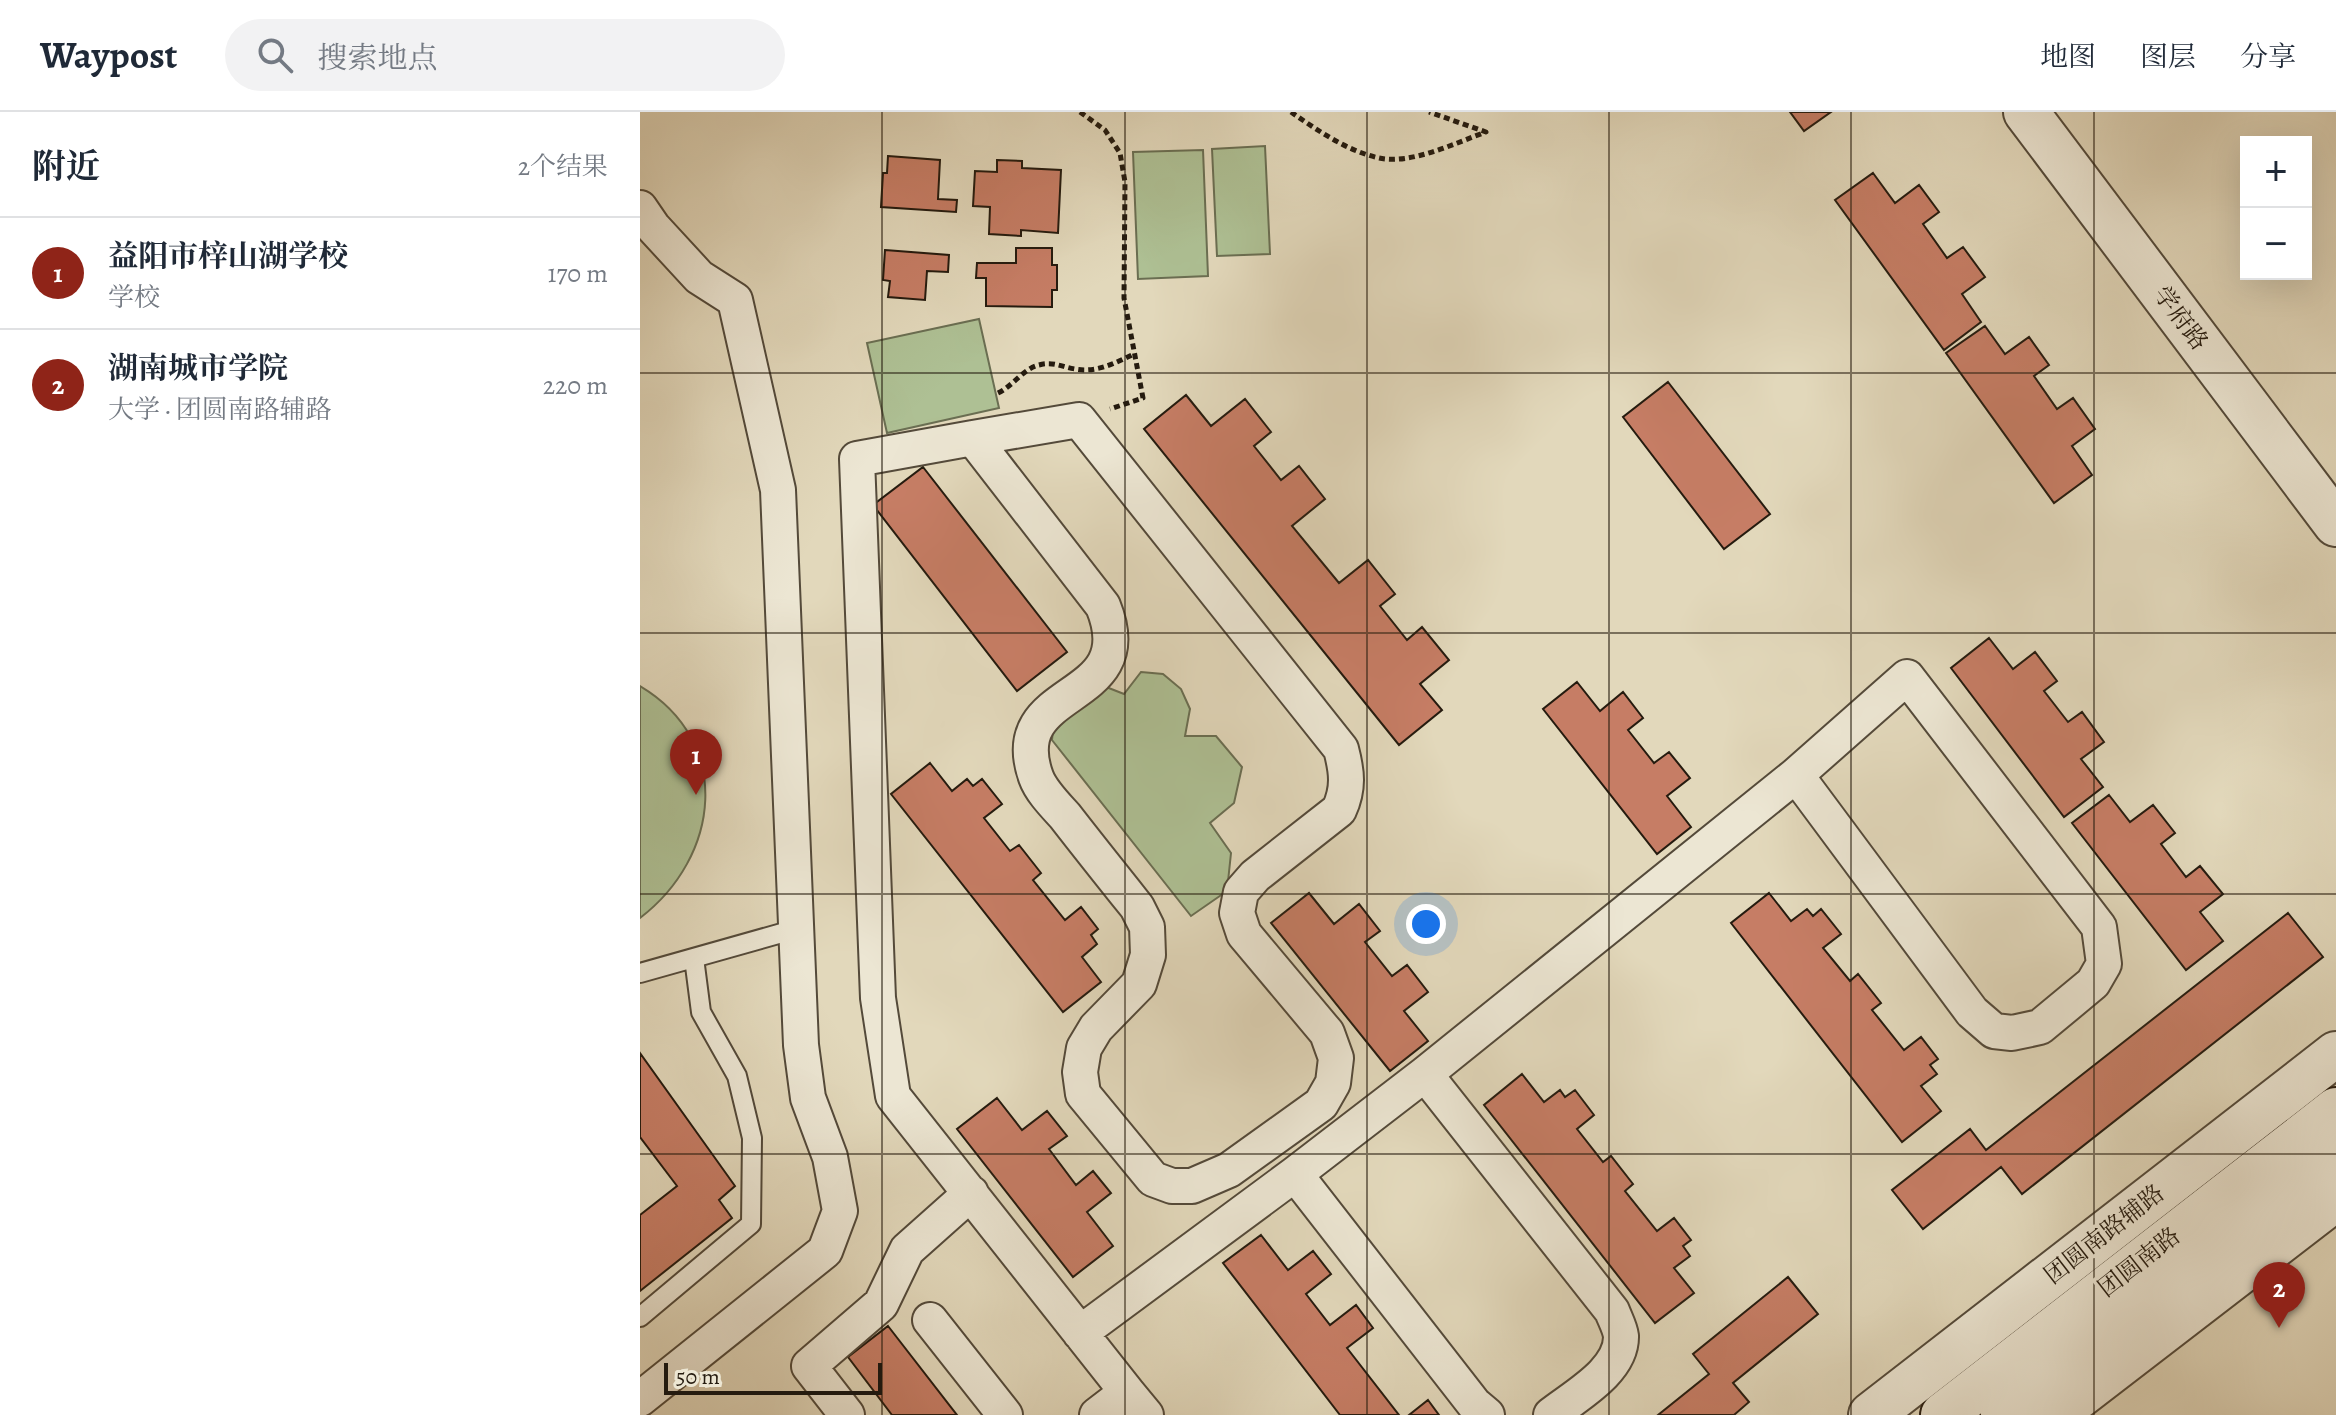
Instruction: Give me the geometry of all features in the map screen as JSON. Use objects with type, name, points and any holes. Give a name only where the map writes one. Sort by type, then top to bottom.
[{"type":"street","name":"学府路","points":[[2026,112],[2336,524]]},
{"type":"street","points":[[640,208],[653,227],[699,277],[735,300],[778,490],[801,1045],[808,1098],[830,1157],[840,1211],[825,1251],[640,1399]]},
{"type":"street","points":[[973,438],[1103,606],[1112,627],[1111,654],[1101,671],[1045,715],[1032,732],[1030,754],[1037,781],[1137,907],[1147,927],[1148,955],[1139,984],[1096,1028],[1084,1048],[1080,1072],[1083,1094],[1153,1179],[1172,1186],[1192,1186],[1229,1170],[1321,1104],[1333,1083],[1336,1058],[1327,1033],[1244,934],[1237,913],[1241,892],[1255,876],[1339,810],[1346,794],[1347,770],[1341,749],[1079,420],[973,438],[857,459],[878,998],[893,1096],[1136,1403],[1097,1415]]},
{"type":"street","points":[[1080,1333],[1425,1074],[1796,775],[1907,677],[2099,927],[2104,964],[2093,983],[2040,1027],[2012,1033],[1994,1031],[1972,1012],[1796,775]]},
{"type":"street","name":"团圆南路辅路","points":[[1871,1415],[2336,1054]]},
{"type":"street","points":[[1425,1074],[1612,1311],[1621,1335],[1617,1353],[1607,1370],[1551,1415]]},
{"type":"street","name":"团圆南路","points":[[1943,1415],[2336,1110]]},
{"type":"street","name":"团圆南路","points":[[2005,1415],[2336,1159]]},
{"type":"street","points":[[1295,1174],[1474,1404],[1487,1415]]},
{"type":"street","points":[[847,1415],[809,1366],[881,1304],[907,1250],[971,1193]]},
{"type":"street","points":[[2054,1415],[2336,1198]]},
{"type":"street","points":[[930,1320],[1005,1415]]},
{"type":"lane","points":[[640,973],[796,929]]},
{"type":"lane","points":[[640,1317],[751,1224],[752,1138],[737,1076],[701,1012],[694,958]]},
{"type":"path","points":[[1079,420],[1143,398],[1124,298],[1125,182],[1120,153],[1105,130],[1080,112]]},
{"type":"path","points":[[1291,112],[1349,147],[1381,159],[1424,155],[1486,132],[1429,112]]},
{"type":"path","points":[[998,393],[1010,388],[1035,365],[1055,363],[1077,370],[1103,369],[1134,354]]},
{"type":"green space","points":[[1265,146],[1270,254],[1217,256],[1212,149]]},
{"type":"green space","points":[[1203,150],[1208,276],[1138,279],[1133,152]]},
{"type":"green space","points":[[979,319],[999,408],[887,433],[867,343]]},
{"type":"green space","points":[[1141,672],[1163,674],[1181,689],[1190,709],[1185,736],[1216,736],[1242,767],[1234,803],[1210,823],[1231,853],[1227,891],[1191,916],[1052,740],[1054,720],[1101,685],[1124,694]]},
{"type":"green space","points":[[640,686],[670,710],[691,737],[702,768],[705,800],[700,833],[687,864],[667,893],[640,918]]},
{"type":"building","points":[[1790,112],[1831,112],[1804,131]]},
{"type":"building","points":[[888,156],[940,160],[938,199],[957,200],[956,212],[881,207],[883,173],[887,173]]},
{"type":"building","points":[[997,160],[1022,161],[1022,168],[1061,170],[1058,233],[1021,230],[1021,236],[989,234],[990,207],[973,206],[975,171],[997,172]]},
{"type":"building","points":[[1873,173],[1895,203],[1919,185],[1939,212],[1923,224],[1947,258],[1963,247],[1985,277],[1962,294],[1981,322],[1944,350],[1835,200]]},
{"type":"building","points":[[1016,248],[1052,248],[1052,265],[1057,265],[1057,290],[1052,290],[1052,307],[986,306],[986,278],[976,278],[977,263],[1016,263]]},
{"type":"building","points":[[885,250],[949,255],[948,272],[927,271],[925,300],[888,297],[890,281],[883,280]]},
{"type":"building","points":[[1985,326],[2005,354],[2029,337],[2049,365],[2034,376],[2057,409],[2073,398],[2095,429],[2072,446],[2092,475],[2054,503],[1946,353]]},
{"type":"building","points":[[1668,382],[1770,514],[1724,549],[1623,417]]},
{"type":"building","points":[[1186,395],[1211,426],[1245,399],[1271,432],[1254,446],[1281,480],[1299,466],[1325,499],[1292,526],[1339,583],[1368,560],[1395,594],[1380,606],[1407,640],[1422,627],[1449,660],[1420,684],[1442,710],[1399,745],[1144,429]]},
{"type":"building","points":[[923,467],[1067,652],[1017,691],[873,505]]},
{"type":"building","points":[[1989,638],[2013,669],[2035,652],[2057,681],[2044,691],[2068,722],[2082,712],[2104,742],[2081,759],[2103,787],[2064,817],[1951,668]]},
{"type":"building","points":[[1577,682],[1600,711],[1623,692],[1643,718],[1628,730],[1654,763],[1669,752],[1690,778],[1667,796],[1691,827],[1657,854],[1543,709]]},
{"type":"building","points":[[930,763],[952,791],[967,779],[973,786],[982,779],[1002,804],[984,818],[1010,851],[1019,845],[1041,873],[1033,880],[1065,920],[1081,907],[1098,929],[1091,935],[1097,944],[1082,957],[1101,982],[1063,1012],[891,794]]},
{"type":"building","points":[[2109,795],[2130,822],[2153,805],[2175,833],[2161,844],[2186,877],[2200,866],[2223,894],[2200,912],[2223,941],[2186,970],[2072,823]]},
{"type":"building","points":[[1309,893],[1334,924],[1359,904],[1380,931],[1365,942],[1392,976],[1407,965],[1428,992],[1404,1011],[1428,1041],[1390,1071],[1271,923]]},
{"type":"building","points":[[1769,893],[1791,921],[1807,909],[1813,916],[1821,909],[1841,934],[1823,948],[1850,981],[1858,974],[1881,1003],[1872,1010],[1904,1050],[1921,1037],[1938,1059],[1930,1065],[1937,1074],[1921,1086],[1941,1111],[1902,1142],[1731,923]]},
{"type":"building","points":[[2288,913],[2323,957],[2022,1194],[2001,1167],[1923,1229],[1892,1190],[1970,1129],[1986,1150]]},
{"type":"building","points":[[640,1053],[735,1186],[719,1200],[732,1218],[640,1291],[640,1215],[677,1186],[640,1137]]},
{"type":"building","points":[[1522,1074],[1544,1102],[1560,1090],[1565,1097],[1575,1090],[1594,1115],[1577,1129],[1603,1162],[1611,1156],[1633,1184],[1625,1191],[1657,1231],[1674,1218],[1691,1240],[1683,1246],[1690,1256],[1674,1268],[1694,1293],[1655,1323],[1484,1105]]},
{"type":"building","points":[[997,1098],[1022,1130],[1047,1111],[1067,1136],[1049,1149],[1076,1185],[1093,1171],[1111,1193],[1087,1212],[1113,1246],[1073,1277],[957,1129]]},
{"type":"building","points":[[1261,1235],[1288,1270],[1313,1251],[1331,1274],[1306,1294],[1330,1325],[1356,1305],[1373,1328],[1347,1348],[1399,1415],[1340,1415],[1223,1263]]},
{"type":"building","points":[[1788,1277],[1818,1314],[1733,1383],[1749,1402],[1734,1415],[1658,1415],[1709,1374],[1693,1354]]},
{"type":"building","points":[[888,1326],[957,1415],[892,1415],[848,1357]]},
{"type":"building","points":[[1428,1400],[1439,1415],[1409,1415]]},
{"type":"place","name":"益阳市梓山湖学校","points":[[696,795]]},
{"type":"place","name":"湖南城市学院","points":[[2279,1328]]}]
